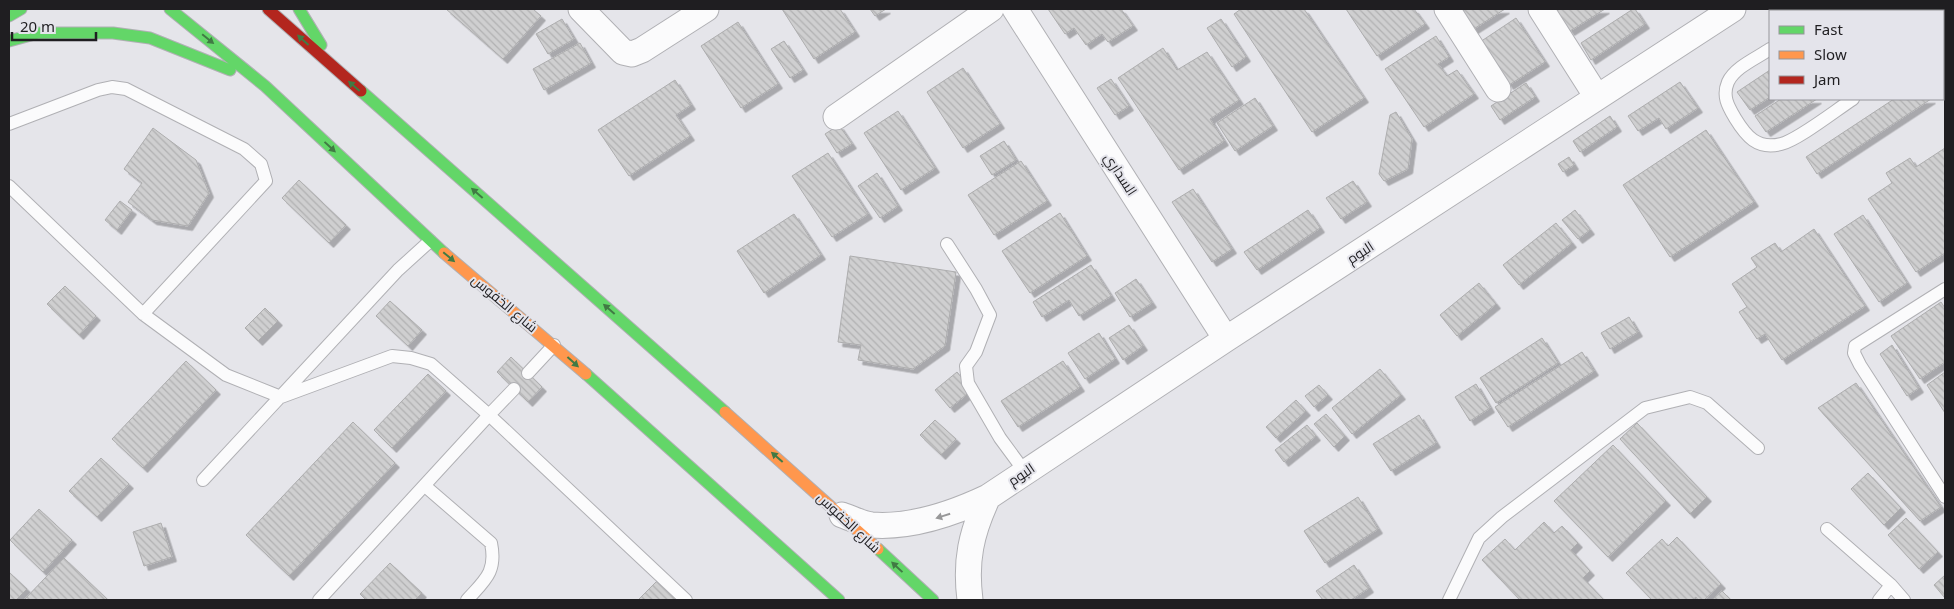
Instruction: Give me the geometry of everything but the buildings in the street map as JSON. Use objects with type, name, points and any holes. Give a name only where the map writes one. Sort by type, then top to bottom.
[{"type":"street","points":[[9,16],[21,9]]},
{"type":"street","name":"شارع الخفوس","points":[[170,9],[265,86],[430,241],[554,345],[839,600]]},
{"type":"street","name":"شارع الخفوس","points":[[268,9],[842,515],[933,600]]},
{"type":"street","points":[[299,9],[338,71]]},
{"type":"street","points":[[582,9],[623,52],[632,54],[642,50],[706,9]]},
{"type":"street","points":[[836,117],[991,9]]},
{"type":"street","name":"السداري","points":[[1015,9],[1226,339]]},
{"type":"street","points":[[1447,9],[1498,89]]},
{"type":"street","points":[[1541,9],[1598,97]]},
{"type":"street","name":"البوم","points":[[842,515],[870,525],[900,524],[931,519],[960,510],[988,497],[1226,339],[1733,9]]},
{"type":"street","points":[[9,40],[38,33],[76,32],[113,33],[150,38],[203,58],[265,86]]},
{"type":"street","points":[[970,600],[968,580],[969,551],[976,523],[988,497]]},
{"type":"lane","points":[[1769,50],[1733,75],[1726,88],[1727,105],[1746,134],[1753,140],[1770,145],[1789,142],[1851,100]]},
{"type":"lane","points":[[9,124],[98,90],[112,87],[126,89],[244,149],[261,164],[266,181],[143,314]]},
{"type":"lane","points":[[9,186],[143,314],[226,375],[281,397],[392,356],[411,358],[431,364],[489,414],[686,600]]},
{"type":"lane","points":[[203,480],[398,270],[430,241]]},
{"type":"lane","points":[[947,244],[990,315],[976,352],[966,366],[968,383],[1000,438],[1025,472]]},
{"type":"lane","points":[[1945,289],[1855,346],[1854,353],[1945,497]]},
{"type":"lane","points":[[528,373],[554,345]]},
{"type":"lane","points":[[319,600],[514,389]]},
{"type":"lane","points":[[1448,600],[1479,538],[1502,517],[1645,408],[1690,396],[1707,403],[1758,448]]},
{"type":"lane","points":[[425,486],[491,543],[494,557],[490,574],[467,600]]},
{"type":"lane","points":[[1827,529],[1891,585],[1904,600]]},
{"type":"lane","points":[[1879,600],[1891,585]]},
{"type":"traffic: fast","points":[[9,16],[21,9]]},
{"type":"traffic: fast","points":[[170,9],[265,86],[444,253]]},
{"type":"traffic: fast","points":[[299,9],[321,45]]},
{"type":"traffic: fast","points":[[9,41],[38,33],[113,33],[150,38],[230,70]]},
{"type":"traffic: fast","points":[[361,91],[725,412]]},
{"type":"traffic: fast","points":[[586,374],[839,600]]},
{"type":"traffic: fast","points":[[878,549],[933,600]]},
{"type":"traffic: slow","points":[[444,253],[586,374]]},
{"type":"traffic: slow","points":[[725,412],[878,549]]},
{"type":"traffic: jam","points":[[268,9],[361,91]]}]
